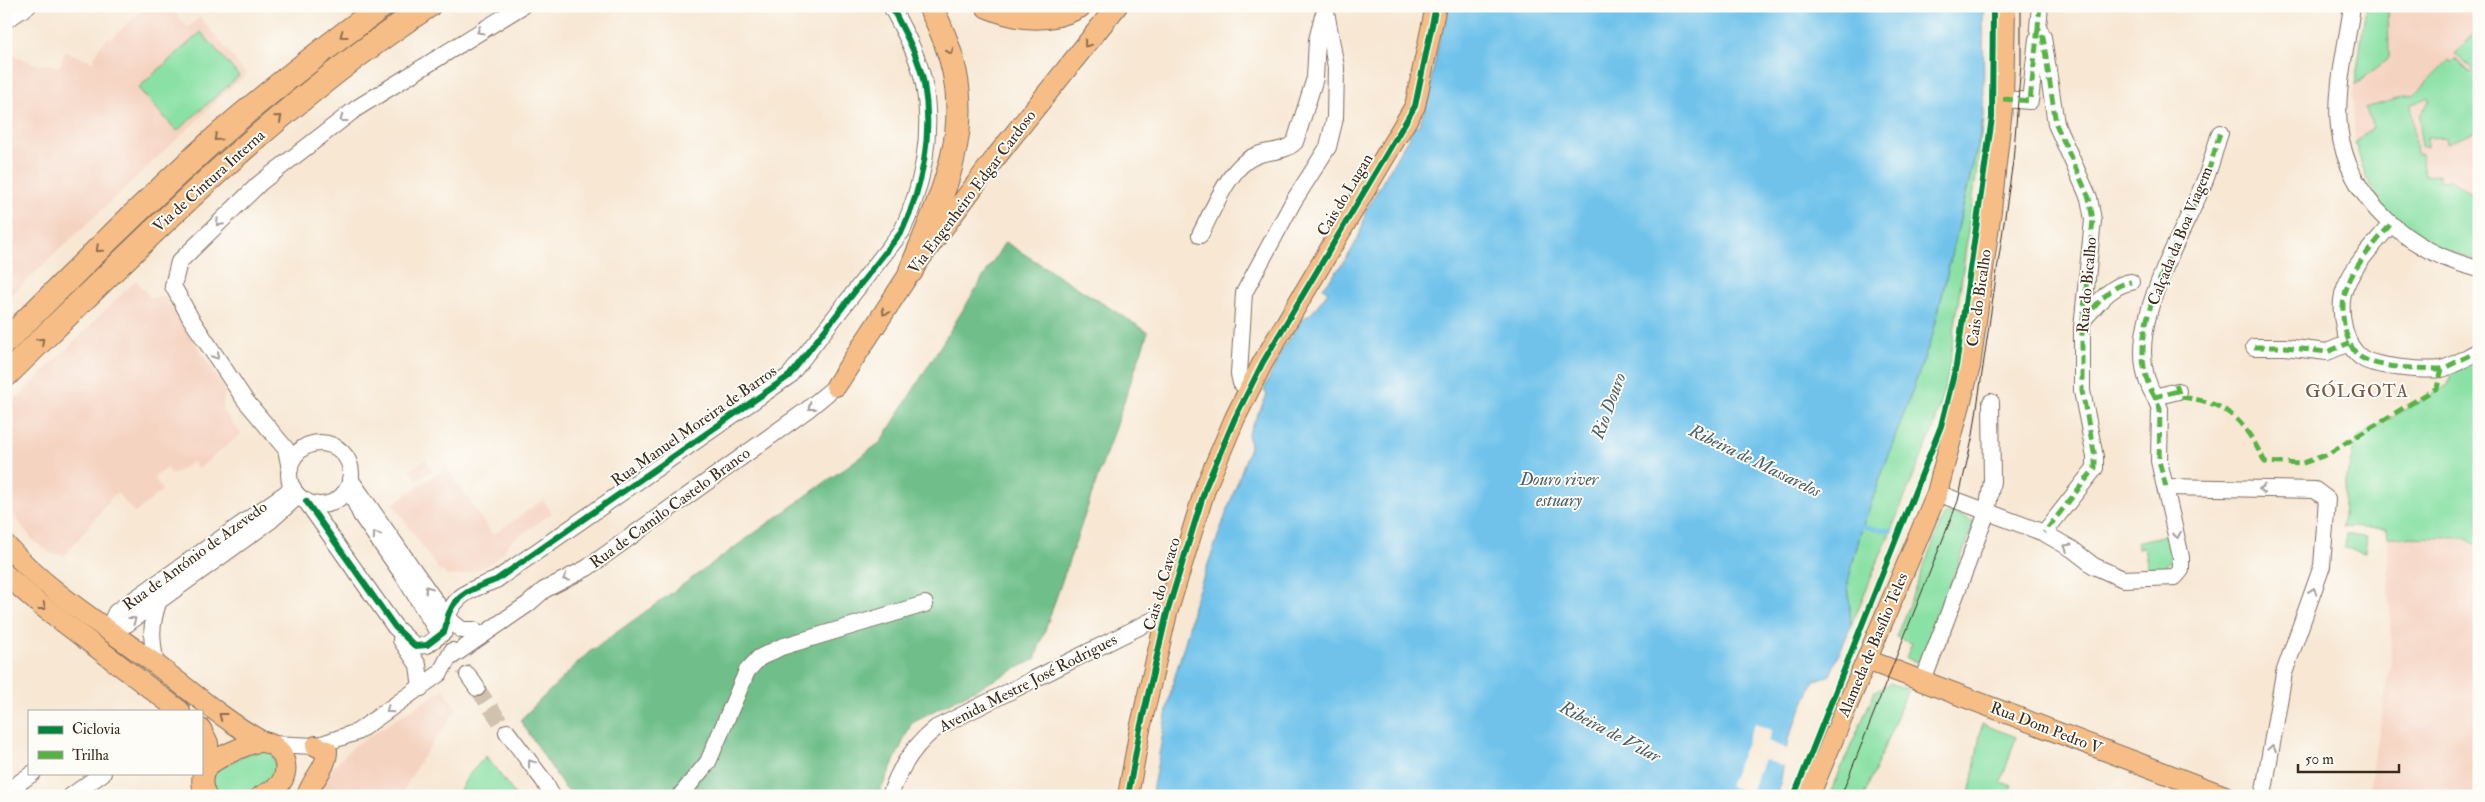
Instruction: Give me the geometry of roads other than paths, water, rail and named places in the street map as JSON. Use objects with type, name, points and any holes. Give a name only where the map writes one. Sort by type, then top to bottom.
[{"type":"highway","name":"Via de Cintura Interna","points":[[6,341],[145,204],[217,138],[296,71],[382,6]]},
{"type":"highway","name":"Via de Cintura Interna","points":[[6,375],[184,200],[235,155],[300,100],[428,6]]},
{"type":"highway","points":[[911,271],[944,190],[954,152],[958,125],[959,99],[953,60],[930,6]]},
{"type":"highway","points":[[988,6],[1009,15],[1038,18],[1067,13],[1079,6]]},
{"type":"main road","name":"Via Engenheiro Edgar Cardoso","points":[[836,386],[911,271],[996,157],[1118,6]]},
{"type":"main road","name":"Cais do Lugan","points":[[1249,388],[1339,231],[1414,106],[1436,6]]},
{"type":"main road","name":"Cais do Bicalho","points":[[1937,494],[1970,366],[1991,210],[2003,99],[2005,6]]},
{"type":"main road","name":"Cais do Cavaco","points":[[1128,796],[1140,729],[1167,613],[1206,486],[1249,388]]},
{"type":"main road","name":"Alameda de Basílio Teles","points":[[1809,796],[1937,494]]},
{"type":"main road","points":[[6,545],[101,639],[179,710]]},
{"type":"main road","points":[[6,575],[38,603],[101,639],[156,665],[237,728],[267,743],[282,754],[286,770],[279,785],[261,796]]},
{"type":"main road","name":"Rua Dom Pedro V","points":[[1867,660],[2225,796]]},
{"type":"main road","points":[[202,731],[208,743],[209,764],[204,771],[203,793]]},
{"type":"main road","name":"Rua de Camilo Castelo Branco","points":[[209,764],[215,759],[254,742],[267,743]]},
{"type":"main road","points":[[307,796],[313,782],[327,762],[327,751],[316,746]]},
{"type":"street","points":[[6,20],[28,6]]},
{"type":"street","points":[[421,688],[418,665],[399,638],[395,627],[299,495],[290,469],[286,449],[245,400],[191,319],[173,286],[180,262],[260,183],[357,108],[522,6]]},
{"type":"street","name":"Rua Manuel Moreira de Barros","points":[[395,627],[415,646],[423,647],[444,632],[442,624],[453,604],[463,594],[496,580],[789,376],[902,231],[913,207],[923,166],[928,131],[924,84],[908,38],[892,6]]},
{"type":"street","name":"Rua do Bicalho","points":[[2003,99],[2030,101],[2040,6]]},
{"type":"street","points":[[2352,6],[2339,105],[2340,128],[2351,168],[2359,186],[2390,225],[2414,244],[2460,265],[2479,270]]},
{"type":"street","points":[[1249,388],[1241,383],[1239,374],[1244,292],[1293,202],[1328,147],[1335,118],[1336,67],[1324,8]]},
{"type":"street","points":[[1200,235],[1235,169],[1255,156],[1289,148],[1295,142],[1315,78],[1317,40],[1324,8]]},
{"type":"street","name":"Rua do Bicalho","points":[[2038,27],[2043,37],[2056,124],[2089,198],[2093,220],[2083,320],[2082,391],[2094,447],[2095,468],[2044,533]]},
{"type":"street","name":"Calçada da Boa Viagem","points":[[2044,533],[2072,549],[2094,566],[2123,580],[2175,577],[2181,570],[2181,557],[2159,461],[2160,409],[2146,383],[2143,341],[2156,289],[2205,179],[2220,133]]},
{"type":"street","points":[[2390,225],[2362,259],[2346,287],[2342,304],[2342,319],[2349,343],[2362,358],[2376,363],[2442,369],[2479,351]]},
{"type":"street","name":"Calçada da Boa Viagem","points":[[2083,320],[2111,290],[2121,283],[2131,282]]},
{"type":"street","points":[[2254,347],[2285,347],[2327,352],[2349,343]]},
{"type":"street","name":"Rua de Camilo Castelo Branco","points":[[448,659],[528,604],[544,590],[586,568],[792,420],[836,386]]},
{"type":"street","points":[[2155,397],[2178,391]]},
{"type":"street","points":[[1923,681],[1987,512],[1992,480],[1991,402]]},
{"type":"street","points":[[290,469],[298,452],[306,446],[325,443],[342,452],[348,460],[349,483],[362,515],[403,576],[442,624],[462,630],[474,630]]},
{"type":"street","points":[[299,495],[327,504],[336,500],[349,483]]},
{"type":"street","points":[[2166,488],[2315,490],[2327,499],[2322,566],[2284,674],[2263,796]]},
{"type":"street","points":[[1937,494],[2044,533]]},
{"type":"street","name":"Rua de António de Azevedo","points":[[101,639],[127,624],[270,521],[299,495]]},
{"type":"street","name":"Rua de António de Azevedo","points":[[101,639],[116,612],[299,495]]},
{"type":"street","name":"Rua de Camilo Castelo Branco","points":[[267,743],[316,746],[357,732],[440,673],[456,645],[474,630],[529,592],[544,590]]},
{"type":"street","name":"Rua de António de Azevedo","points":[[156,665],[150,638],[152,620],[159,600]]},
{"type":"street","points":[[680,796],[708,762],[747,670],[760,658],[781,647],[925,604]]},
{"type":"street","name":"Avenida Mestre José Rodrigues","points":[[890,796],[896,778],[909,755],[936,728],[1167,613]]},
{"type":"street","points":[[507,732],[544,781],[552,796]]},
{"type":"street","points":[[6,792],[32,774]]},
{"type":"street","points":[[71,796],[102,774]]},
{"type":"water","name":"Douro river estuary","points":[[1446,6],[1983,6],[1984,117],[1933,334],[1862,528],[1848,581],[1851,626],[1830,675],[1814,681],[1788,739],[1778,796],[1151,796],[1171,691],[1193,606],[1250,447],[1248,434],[1267,395],[1264,390],[1281,351],[1300,320],[1311,314],[1328,292],[1323,288],[1350,253],[1360,233],[1365,212],[1415,126],[1419,125],[1426,105]]},
{"type":"waterway","name":"Ribeira de Massarelos","points":[[1858,526],[1891,531]]},
{"type":"tunnel","points":[[436,629],[468,675]]},
{"type":"tunnel","points":[[477,688],[507,732]]},
{"type":"tram line","points":[[1841,796],[1958,501],[1973,435],[2013,161],[2021,64],[2021,6]]},
{"type":"district","name":"GÓLGOTA","points":[[2357,391]]},
{"type":"water label","name":"Rio Douro","points":[[1609,406]]},
{"type":"water label","name":"Ribeira de Vilar","points":[[1610,732]]}]
